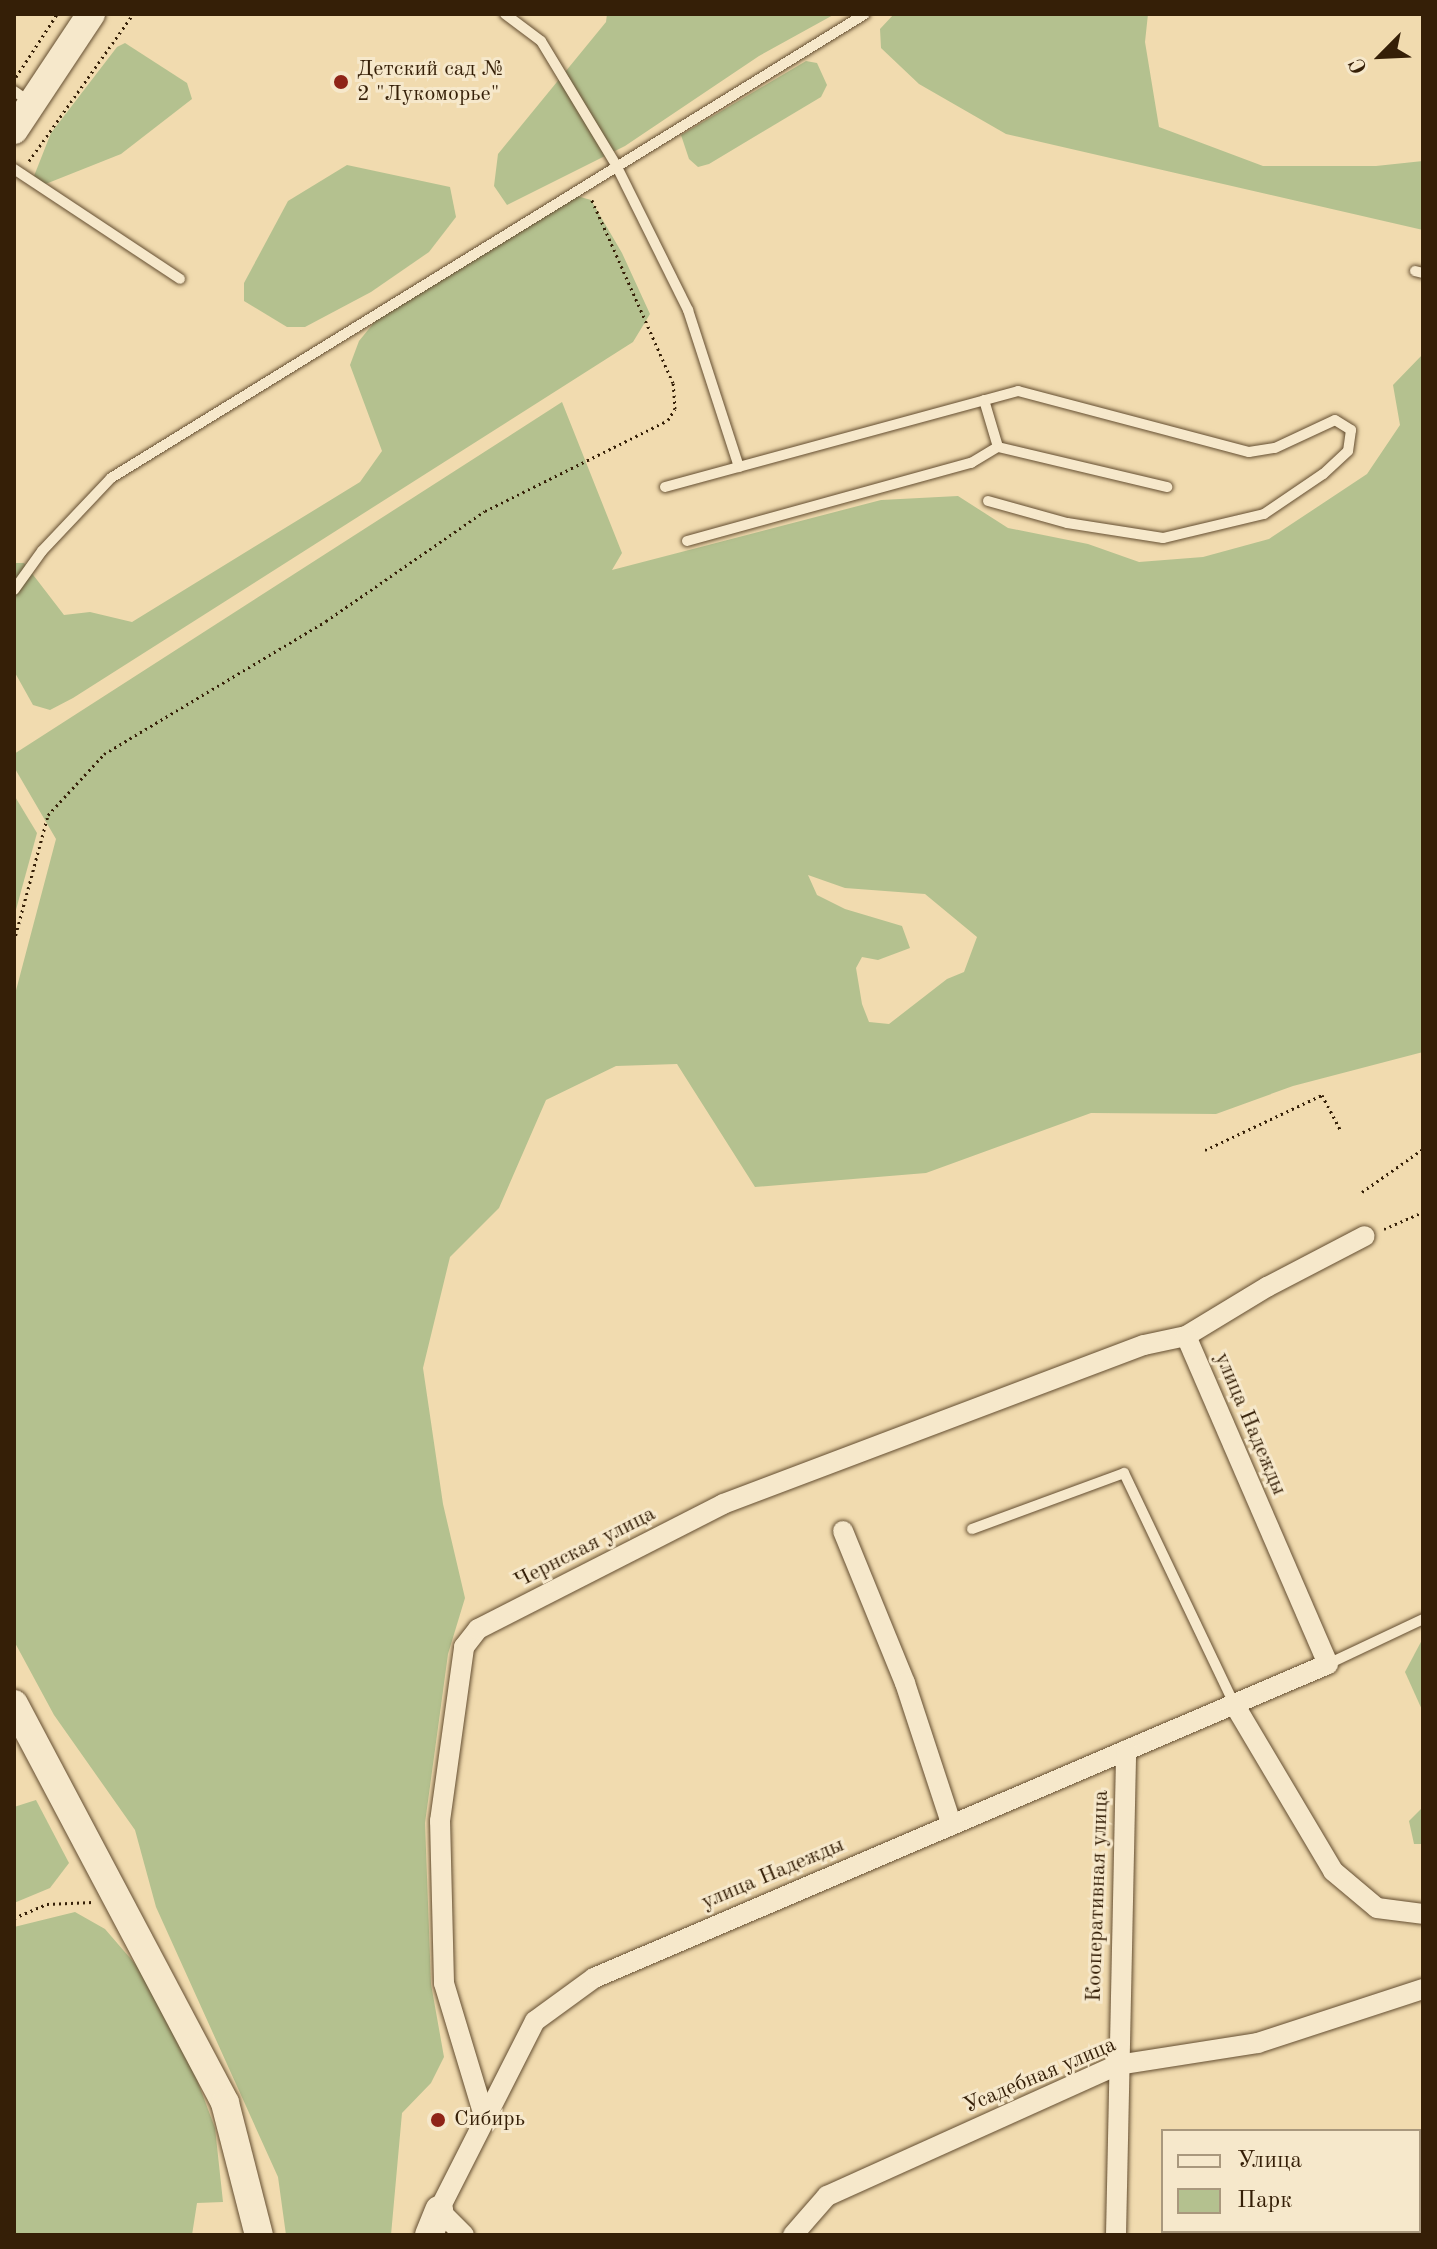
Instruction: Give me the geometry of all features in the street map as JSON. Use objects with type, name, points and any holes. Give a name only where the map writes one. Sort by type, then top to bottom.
[{"type":"street","points":[[14,130],[23,97],[91,14]]},
{"type":"street","name":"Чернская улица","points":[[485,2119],[444,1983],[440,1821],[464,1647],[478,1629],[723,1504],[1144,1345],[1186,1336],[1267,1287],[1365,1236]]},
{"type":"street","name":"улица Надежды","points":[[434,2222],[535,2021],[594,1978],[1328,1664],[1186,1336]]},
{"type":"street","points":[[843,1531],[905,1683],[951,1823]]},
{"type":"street","points":[[14,1704],[89,1848],[121,1901],[225,2103],[258,2234]]},
{"type":"street","points":[[1234,1704],[1333,1871],[1377,1908],[1423,1914]]},
{"type":"street","name":"Кооперативная улица","points":[[1116,2235],[1117,2065],[1126,1750]]},
{"type":"street","name":"Усадебная улица","points":[[793,2235],[827,2196],[1117,2065],[1258,2043],[1423,1989]]},
{"type":"street","points":[[434,2222],[464,2235]]},
{"type":"lane","points":[[505,14],[541,41],[616,165],[688,310],[739,467]]},
{"type":"lane","points":[[14,590],[42,551],[111,478],[865,14]]},
{"type":"lane","points":[[17,171],[180,279]]},
{"type":"lane","points":[[665,487],[1018,391],[1249,452],[1275,448],[1335,420],[1351,430],[1348,451],[1323,474],[1264,514],[1163,538],[1067,523],[988,501]]},
{"type":"lane","points":[[984,400],[998,447]]},
{"type":"lane","points":[[687,541],[971,463],[998,447],[1167,487]]},
{"type":"lane","points":[[972,1529],[1124,1473],[1234,1704]]},
{"type":"lane","points":[[1328,1664],[1423,1619]]},
{"type":"path","points":[[14,80],[57,14]]},
{"type":"path","points":[[17,171],[133,14]]},
{"type":"path","points":[[14,941],[48,815],[104,754],[326,621],[485,511],[668,420],[675,409],[673,383],[585,184]]},
{"type":"path","points":[[1205,1150],[1322,1095],[1341,1131]]},
{"type":"path","points":[[1362,1192],[1423,1149]]},
{"type":"path","points":[[1365,1236],[1423,1212]]},
{"type":"path","points":[[14,1918],[47,1904],[121,1901]]},
{"type":"green space","points":[[607,14],[835,14],[759,56],[625,146],[507,205],[494,186],[498,154],[606,22]]},
{"type":"green space","points":[[894,14],[1148,14],[1145,42],[1159,127],[1263,166],[1376,166],[1423,161],[1423,230],[1006,134],[919,84],[881,48],[880,29]]},
{"type":"green space","points":[[125,43],[187,83],[192,99],[121,154],[43,185],[34,176],[51,133],[117,47]]},
{"type":"green space","points":[[806,61],[817,63],[827,85],[821,97],[709,164],[698,167],[689,159],[681,135]]},
{"type":"green space","points":[[347,165],[450,187],[456,217],[429,252],[371,292],[305,327],[287,327],[244,301],[244,283],[288,201]]},
{"type":"green space","points":[[577,196],[591,200],[622,253],[650,314],[633,342],[73,698],[50,710],[33,705],[14,671],[14,563],[24,563],[64,615],[90,612],[132,622],[360,482],[382,451],[350,365],[359,341],[381,314]]},
{"type":"green space","points":[[1423,354],[1423,1052],[1293,1086],[1216,1114],[1091,1113],[926,1173],[755,1187],[677,1064],[616,1066],[546,1100],[499,1208],[450,1257],[423,1368],[443,1504],[465,1598],[448,1654],[425,1823],[431,1984],[444,2057],[431,2083],[402,2113],[391,2235],[286,2235],[278,2177],[156,1907],[135,1830],[54,1715],[14,1641],[14,998],[56,839],[14,767],[14,754],[562,402],[622,553],[612,570],[881,500],[958,496],[1008,528],[1088,544],[1139,562],[1203,557],[1269,539],[1367,474],[1400,425],[1393,385]],"holes":[[[808,875],[845,888],[925,894],[977,937],[964,972],[947,979],[889,1024],[869,1022],[862,1004],[856,968],[862,957],[878,960],[910,948],[902,926],[845,909],[817,895]]]},
{"type":"green space","points":[[14,795],[37,833],[14,917]]},
{"type":"green space","points":[[1423,1638],[1423,1712],[1405,1672]]},
{"type":"green space","points":[[36,1800],[69,1863],[50,1888],[14,1903],[14,1807]]},
{"type":"green space","points":[[1423,1807],[1423,1844],[1414,1844],[1409,1821]]},
{"type":"green space","points":[[75,1912],[105,1929],[168,2002],[215,2128],[223,2202],[197,2203],[192,2235],[14,2235],[14,1927]]},
{"type":"place","name":"Детский сад № 2 \"Лукоморье\"","points":[[341,82]]},
{"type":"place","name":"Сибирь","points":[[438,2120]]}]
